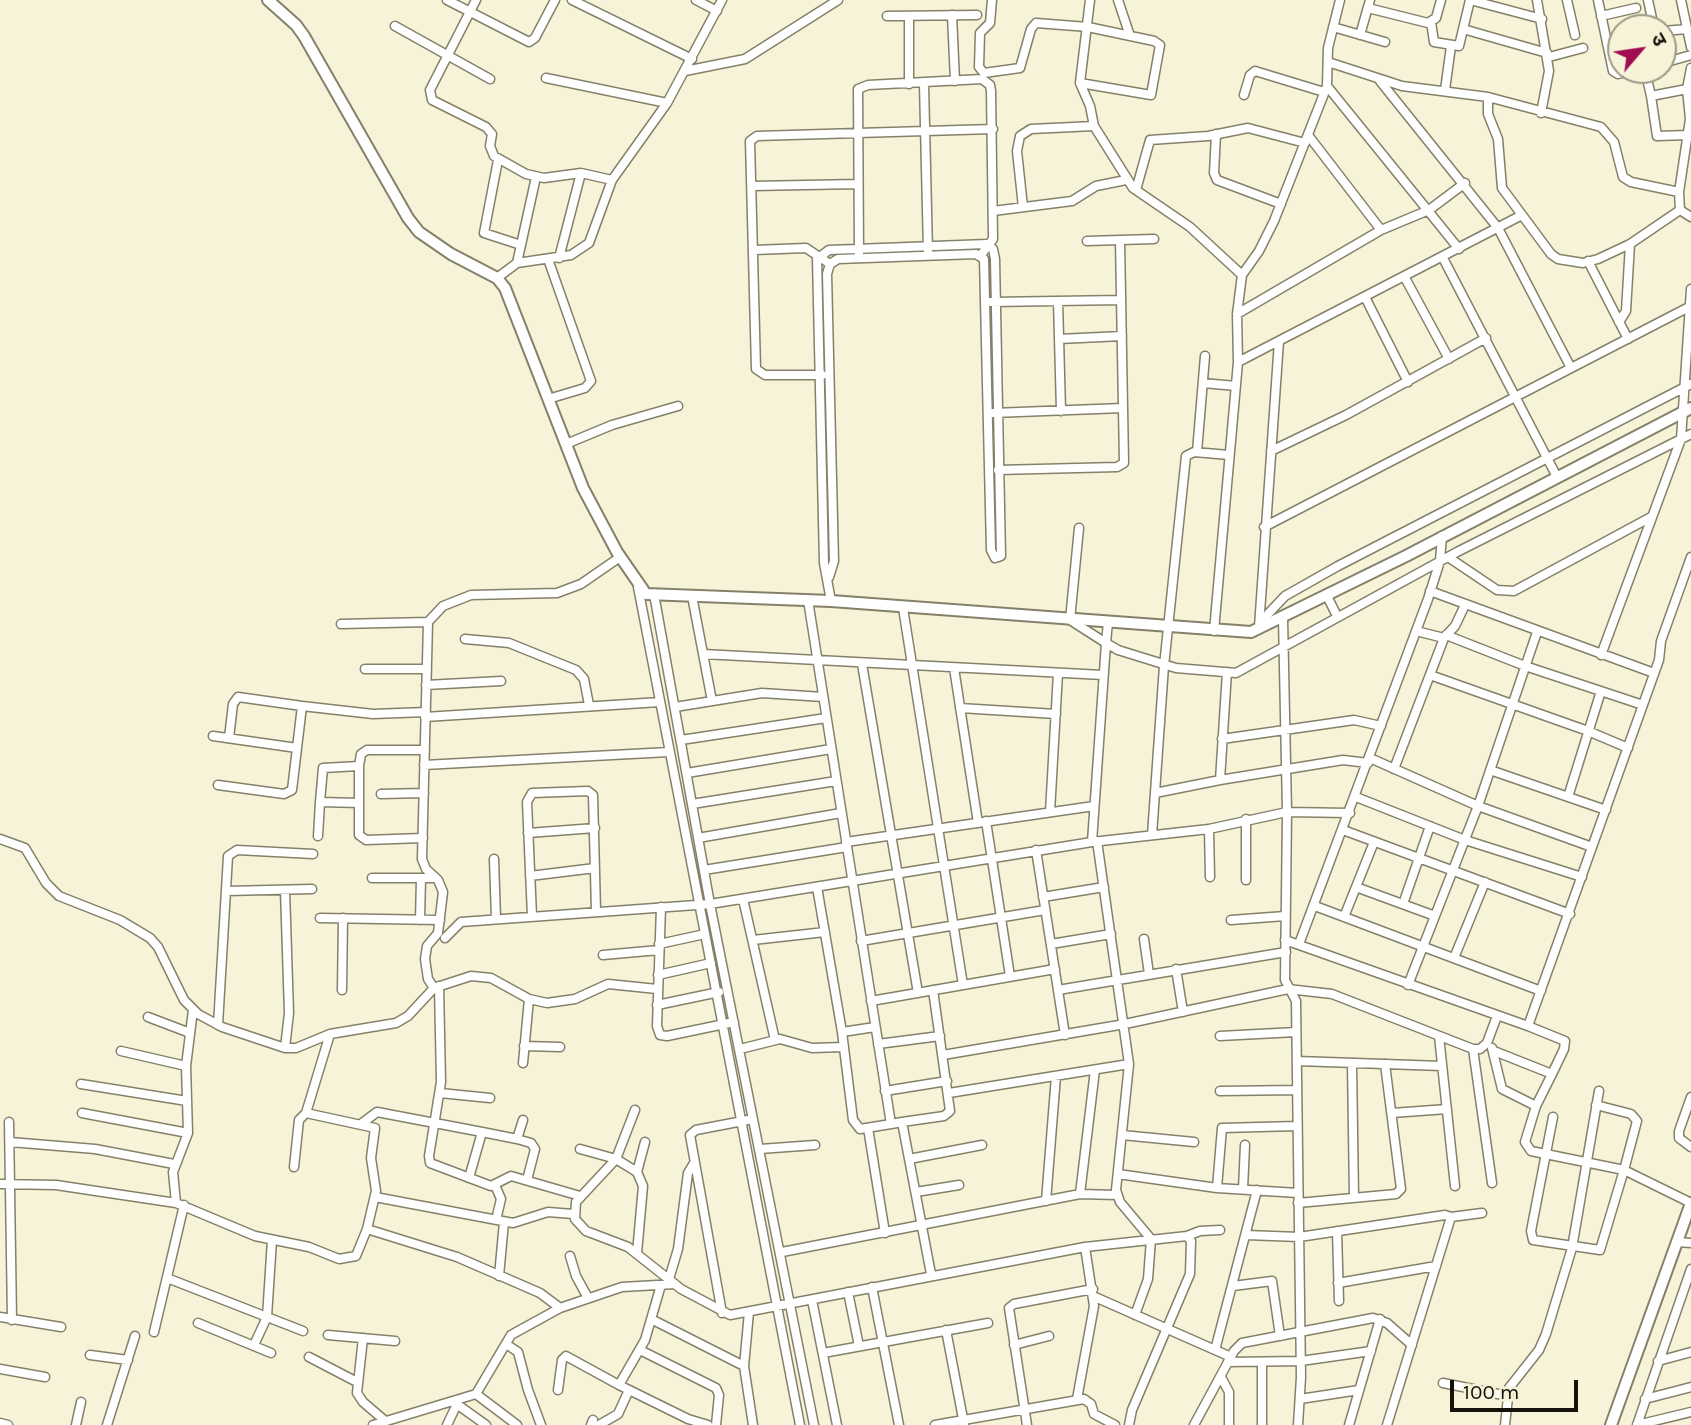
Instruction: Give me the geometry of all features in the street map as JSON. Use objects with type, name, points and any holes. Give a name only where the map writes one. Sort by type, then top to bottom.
[{"type":"street","points":[[268,0],[296,25],[304,36],[408,218],[419,232],[451,254],[497,278],[510,300],[583,488],[620,557],[638,587],[646,594],[831,601],[1233,633],[1259,629],[1687,410]]},
{"type":"street","points":[[447,0],[529,41],[535,38],[555,0]]},
{"type":"street","points":[[476,0],[429,95],[435,102],[490,130],[491,151],[498,160],[536,177],[581,173],[612,180]]},
{"type":"street","points":[[572,0],[692,60]]},
{"type":"street","points":[[696,0],[717,10]]},
{"type":"street","points":[[497,278],[517,263],[578,253],[589,243],[612,180],[667,103],[722,0]]},
{"type":"street","points":[[685,71],[745,59],[838,0]]},
{"type":"street","points":[[992,0],[990,23],[980,33],[979,66],[984,72],[1020,68],[1031,29],[1036,23],[1088,27],[1160,45],[1151,95],[1143,96],[1080,83]]},
{"type":"street","points":[[1090,0],[1080,83],[1090,106],[1094,126],[1126,180],[1136,190],[1190,227],[1242,275]]},
{"type":"street","points":[[1118,0],[1130,36]]},
{"type":"street","points":[[1214,631],[1238,362],[1237,314],[1242,275],[1259,251],[1281,204],[1326,89],[1333,27],[1340,0]]},
{"type":"street","points":[[1441,0],[1436,18],[1431,22],[1430,36],[1434,42],[1451,46],[1459,46],[1470,0],[1542,19]]},
{"type":"street","points":[[1537,0],[1549,71],[1541,113]]},
{"type":"street","points":[[1567,0],[1575,35]]},
{"type":"street","points":[[1598,0],[1607,48]]},
{"type":"street","points":[[1681,0],[1691,47]]},
{"type":"street","points":[[1360,35],[1369,4],[1431,22]]},
{"type":"street","points":[[1601,16],[1636,8]]},
{"type":"street","points":[[952,15],[956,81]]},
{"type":"street","points":[[887,16],[977,15]]},
{"type":"street","points":[[909,16],[909,84]]},
{"type":"street","points":[[395,26],[490,79]]},
{"type":"street","points":[[1333,27],[1385,42]]},
{"type":"street","points":[[1463,29],[1548,55],[1583,48]]},
{"type":"street","points":[[1677,30],[1687,29]]},
{"type":"street","points":[[1445,90],[1451,46]]},
{"type":"street","points":[[1328,62],[1402,86],[1488,97],[1601,127],[1614,142],[1623,177],[1631,182],[1679,192]]},
{"type":"street","points":[[1680,210],[1679,192],[1688,135],[1688,87],[1691,68]]},
{"type":"street","points":[[1244,94],[1250,75],[1255,71],[1326,89],[1459,249]]},
{"type":"street","points":[[546,78],[667,103]]},
{"type":"street","points":[[1379,80],[1465,183],[1498,228],[1571,368]]},
{"type":"street","points":[[859,254],[858,89],[868,85],[987,81],[991,91],[993,129],[993,211],[990,246],[994,253],[991,302],[988,413],[991,550],[995,558],[1002,552],[999,413],[991,302],[985,263],[981,255]]},
{"type":"street","points":[[923,84],[928,252]]},
{"type":"street","points":[[1649,84],[1657,136],[1688,135]]},
{"type":"street","points":[[1651,96],[1688,87]]},
{"type":"street","points":[[1488,97],[1488,114],[1498,139],[1502,188],[1551,254],[1569,261],[1588,261],[1630,244],[1680,210]]},
{"type":"street","points":[[1023,207],[1017,151],[1023,132],[1031,129],[1094,126]]},
{"type":"street","points":[[1136,190],[1143,176],[1150,140],[1253,128],[1307,139],[1381,230]]},
{"type":"street","points":[[824,374],[765,375],[756,369],[749,146],[753,138],[993,129]]},
{"type":"street","points":[[1216,134],[1214,173],[1217,180],[1281,204]]},
{"type":"street","points":[[498,160],[484,233],[521,245]]},
{"type":"street","points":[[559,258],[581,173]]},
{"type":"street","points":[[517,263],[536,177]]},
{"type":"street","points":[[993,211],[1072,201],[1096,186],[1126,180]]},
{"type":"street","points":[[1237,314],[1381,230],[1429,210],[1465,183]]},
{"type":"street","points":[[752,186],[858,184]]},
{"type":"street","points":[[1680,210],[1691,217]]},
{"type":"street","points":[[1238,362],[1522,215]]},
{"type":"street","points":[[1087,241],[1154,239]]},
{"type":"street","points":[[989,470],[1121,466],[1124,459],[1120,240]]},
{"type":"street","points":[[928,252],[983,244],[990,246]]},
{"type":"street","points":[[1619,322],[1626,311],[1630,244]]},
{"type":"street","points":[[824,374],[816,265],[820,254],[829,250],[859,254],[928,252],[981,255],[990,246]]},
{"type":"street","points":[[754,250],[806,248],[820,254],[830,264]]},
{"type":"street","points":[[831,601],[829,578],[824,563],[827,274],[830,264],[838,259],[859,254]]},
{"type":"street","points":[[1443,258],[1557,477]]},
{"type":"street","points":[[548,259],[590,381],[585,388],[548,400]]},
{"type":"street","points":[[1588,261],[1628,339]]},
{"type":"street","points":[[1404,276],[1449,359]]},
{"type":"street","points":[[1601,655],[1681,439],[1687,410],[1691,289]]},
{"type":"street","points":[[1365,297],[1408,382]]},
{"type":"street","points":[[991,302],[1121,300]]},
{"type":"street","points":[[1058,301],[1061,411]]},
{"type":"street","points":[[1265,527],[1689,307]]},
{"type":"street","points":[[1059,339],[1122,336]]},
{"type":"street","points":[[1272,451],[1408,382],[1486,338]]},
{"type":"street","points":[[1259,629],[1279,341]]},
{"type":"street","points":[[1197,452],[1205,356]]},
{"type":"street","points":[[1203,383],[1236,386]]},
{"type":"street","points":[[1259,629],[1268,614],[1285,596],[1688,385]]},
{"type":"street","points":[[566,444],[612,425],[678,406]]},
{"type":"street","points":[[988,413],[1123,408]]},
{"type":"street","points":[[1070,620],[1106,643],[1164,666],[1227,672],[1249,668],[1283,646],[1444,559],[1691,434]]},
{"type":"street","points":[[1152,835],[1164,666],[1186,456],[1197,452],[1229,455]]},
{"type":"street","points":[[1444,559],[1497,590],[1514,591],[1651,517]]},
{"type":"street","points":[[1070,620],[1079,528]]},
{"type":"street","points":[[1298,944],[1315,906],[1444,559],[1442,536]]},
{"type":"street","points":[[495,1185],[430,1163],[440,1093],[437,987],[426,973],[425,959],[428,946],[438,933],[443,892],[423,865],[428,622],[443,606],[471,595],[557,593],[581,584],[620,557]]},
{"type":"street","points":[[1528,1026],[1643,705],[1661,641],[1691,557]]},
{"type":"street","points":[[638,587],[800,1425]]},
{"type":"street","points":[[1430,592],[1654,673]]},
{"type":"street","points":[[654,594],[710,904],[782,1252],[814,1425]]},
{"type":"street","points":[[692,596],[712,701]]},
{"type":"street","points":[[1327,596],[1337,617]]},
{"type":"street","points":[[808,600],[891,1124]]},
{"type":"street","points":[[1394,769],[1445,636],[1455,626],[1465,605]]},
{"type":"street","points":[[903,608],[963,985]]},
{"type":"street","points":[[1283,618],[1284,771],[1287,812],[1285,980],[1288,989],[1295,996],[1297,1061],[1301,1361],[1298,1425]]},
{"type":"street","points":[[341,624],[428,622]]},
{"type":"street","points":[[1108,622],[1094,806],[1094,841],[1104,887],[1129,1064],[1117,1195],[1151,1239],[1148,1279],[1135,1315]]},
{"type":"street","points":[[1416,631],[1445,636],[1643,705]]},
{"type":"street","points":[[1408,985],[1478,806],[1536,632]]},
{"type":"street","points":[[465,639],[509,643],[576,670],[584,679],[589,705]]},
{"type":"street","points":[[703,654],[1103,675]]},
{"type":"street","points":[[862,664],[918,993]]},
{"type":"street","points":[[365,668],[427,669]]},
{"type":"street","points":[[954,668],[991,858],[1010,976]]},
{"type":"street","points":[[1220,780],[1227,672]]},
{"type":"street","points":[[1050,812],[1058,673]]},
{"type":"street","points":[[1430,675],[1588,731],[1628,748]]},
{"type":"street","points":[[426,685],[501,681]]},
{"type":"street","points":[[1568,797],[1601,691]]},
{"type":"street","points":[[675,708],[762,693],[823,697]]},
{"type":"street","points":[[229,738],[233,704],[238,697],[373,713],[426,715],[660,702]]},
{"type":"street","points":[[218,785],[288,793],[294,787],[302,706]]},
{"type":"street","points":[[960,708],[1056,714]]},
{"type":"street","points":[[681,740],[826,718]]},
{"type":"street","points":[[1222,739],[1354,719],[1381,726]]},
{"type":"street","points":[[213,736],[297,748]]},
{"type":"street","points":[[687,773],[831,748]]},
{"type":"street","points":[[422,838],[362,838],[358,831],[359,766],[361,754],[367,750],[425,750]]},
{"type":"street","points":[[424,765],[669,752]]},
{"type":"street","points":[[1155,793],[1343,760],[1369,760],[1478,806],[1592,847]]},
{"type":"street","points":[[318,835],[323,768],[359,766]]},
{"type":"street","points":[[1490,770],[1606,810]]},
{"type":"street","points":[[692,804],[836,781]]},
{"type":"street","points":[[532,916],[527,797],[532,793],[592,792],[596,911]]},
{"type":"street","points":[[381,794],[424,793]]},
{"type":"street","points":[[1356,797],[1465,840],[1582,877]]},
{"type":"street","points":[[320,802],[359,803]]},
{"type":"street","points":[[704,870],[891,835],[1094,806]]},
{"type":"street","points":[[445,938],[461,922],[710,904],[1094,841],[1209,828],[1287,812],[1350,813]]},
{"type":"street","points":[[698,838],[841,813]]},
{"type":"street","points":[[1246,820],[1247,880]]},
{"type":"street","points":[[1403,904],[1430,826]]},
{"type":"street","points":[[528,833],[595,828]]},
{"type":"street","points":[[1209,828],[1210,877]]},
{"type":"street","points":[[1343,830],[1570,914]]},
{"type":"street","points":[[0,839],[25,848],[46,883],[59,896],[120,920],[150,938],[158,947],[184,1000],[193,1010],[218,1025],[285,1048],[296,1048],[330,1034],[396,1023],[408,1016],[437,987],[462,977],[482,976],[529,999],[555,1003],[608,984],[657,989]]},
{"type":"street","points":[[1344,917],[1374,842]]},
{"type":"street","points":[[1036,850],[1065,1035]]},
{"type":"street","points":[[218,1025],[228,856],[233,851],[313,854]]},
{"type":"street","points":[[494,859],[496,919]]},
{"type":"street","points":[[530,876],[595,868]]},
{"type":"street","points":[[372,878],[435,878]]},
{"type":"street","points":[[420,920],[421,878]]},
{"type":"street","points":[[1454,958],[1485,882]]},
{"type":"street","points":[[817,887],[842,1032],[853,1120],[860,1129],[949,1114],[949,1093],[933,990]]},
{"type":"street","points":[[1043,897],[1104,887]]},
{"type":"street","points":[[1356,887],[1435,916]]},
{"type":"street","points":[[226,891],[312,889]]},
{"type":"street","points":[[285,890],[289,1013],[285,1048]]},
{"type":"street","points":[[743,899],[775,1040]]},
{"type":"street","points":[[1315,906],[1541,991]]},
{"type":"street","points":[[661,907],[657,1026],[663,1037],[734,1022]]},
{"type":"street","points":[[861,941],[1045,910]]},
{"type":"street","points":[[1231,920],[1285,916]]},
{"type":"street","points":[[320,918],[440,920]]},
{"type":"street","points":[[342,990],[343,918]]},
{"type":"street","points":[[753,940],[825,932]]},
{"type":"street","points":[[603,955],[659,947],[705,934]]},
{"type":"street","points":[[1051,944],[1111,934]]},
{"type":"street","points":[[1144,939],[1149,974]]},
{"type":"street","points":[[1286,940],[1564,1041],[1564,1049],[1536,1106],[1526,1146],[1531,1151],[1624,1170],[1691,1205],[1611,1425]]},
{"type":"street","points":[[1058,990],[1286,952]]},
{"type":"street","points":[[658,975],[711,963]]},
{"type":"street","points":[[871,1001],[1055,969]]},
{"type":"street","points":[[1176,969],[1183,1012]]},
{"type":"street","points":[[943,1055],[1125,1024],[1288,989],[1332,994],[1473,1049],[1480,1049],[1487,1043],[1497,1016]]},
{"type":"street","points":[[657,1005],[728,990]]},
{"type":"street","points":[[523,1063],[529,999]]},
{"type":"street","points":[[154,1332],[180,1204],[174,1164],[188,1133],[186,1066],[193,1010]]},
{"type":"street","points":[[148,1017],[190,1033]]},
{"type":"street","points":[[842,1032],[875,1027]]},
{"type":"street","points":[[1220,1036],[1296,1032]]},
{"type":"street","points":[[294,1167],[299,1120],[306,1113],[330,1034]]},
{"type":"street","points":[[878,1045],[940,1036]]},
{"type":"street","points":[[1439,1036],[1455,1186]]},
{"type":"street","points":[[740,1049],[775,1040],[812,1048],[844,1047]]},
{"type":"street","points":[[1487,1043],[1494,1051],[1552,1074]]},
{"type":"street","points":[[524,1046],[560,1047]]},
{"type":"street","points":[[1473,1049],[1492,1183]]},
{"type":"street","points":[[121,1051],[186,1066]]},
{"type":"street","points":[[1494,1051],[1502,1089],[1536,1106]]},
{"type":"street","points":[[1297,1061],[1442,1066]]},
{"type":"street","points":[[1352,1063],[1354,1198]]},
{"type":"street","points":[[949,1093],[1129,1064]]},
{"type":"street","points":[[1118,1174],[1217,1188],[1257,1190],[1298,1198],[1354,1198],[1396,1194],[1401,1189],[1385,1064]]},
{"type":"street","points":[[1080,1194],[1095,1070]]},
{"type":"street","points":[[1046,1201],[1056,1076]]},
{"type":"street","points":[[885,1091],[947,1081]]},
{"type":"street","points":[[81,1084],[187,1101]]},
{"type":"street","points":[[1220,1091],[1297,1090]]},
{"type":"street","points":[[1505,1425],[1507,1396],[1546,1334],[1572,1248],[1599,1091]]},
{"type":"street","points":[[440,1093],[490,1098]]},
{"type":"street","points":[[1691,1097],[1679,1138],[1691,1147]]},
{"type":"street","points":[[1553,1117],[1532,1237],[1538,1243],[1595,1251],[1604,1246],[1637,1121],[1631,1114],[1596,1105]]},
{"type":"street","points":[[1392,1113],[1447,1109]]},
{"type":"street","points":[[573,1214],[580,1196],[616,1159],[635,1110]]},
{"type":"street","points":[[82,1112],[188,1133]]},
{"type":"street","points":[[361,1124],[377,1112],[531,1143],[536,1149],[527,1180]]},
{"type":"street","points":[[0,1184],[56,1185],[180,1204],[255,1236],[309,1247],[346,1260],[356,1256],[367,1229],[375,1197],[376,1184],[371,1153],[376,1131],[373,1126],[306,1113]]},
{"type":"street","points":[[722,1312],[690,1139],[692,1132],[754,1119]]},
{"type":"street","points":[[517,1139],[523,1120]]},
{"type":"street","points":[[9,1122],[12,1320]]},
{"type":"street","points":[[902,1122],[931,1275]]},
{"type":"street","points":[[1217,1188],[1222,1128],[1297,1126]]},
{"type":"street","points":[[868,1128],[885,1233]]},
{"type":"street","points":[[469,1178],[482,1132]]},
{"type":"street","points":[[1122,1135],[1194,1142]]},
{"type":"street","points":[[10,1142],[95,1149],[174,1164]]},
{"type":"street","points":[[637,1253],[643,1186],[638,1172],[645,1142]]},
{"type":"street","points":[[750,1160],[762,1153],[815,1145]]},
{"type":"street","points":[[909,1159],[982,1145]]},
{"type":"street","points":[[1243,1189],[1245,1145]]},
{"type":"street","points":[[580,1149],[616,1159],[638,1172]]},
{"type":"street","points":[[672,1282],[688,1173],[694,1163]]},
{"type":"street","points":[[495,1185],[507,1176],[580,1196]]},
{"type":"street","points":[[495,1185],[500,1199],[499,1276]]},
{"type":"street","points":[[916,1192],[958,1185]]},
{"type":"street","points":[[1215,1350],[1257,1190]]},
{"type":"street","points":[[757,1196],[770,1194]]},
{"type":"street","points":[[782,1252],[1080,1194],[1117,1195]]},
{"type":"street","points":[[375,1197],[519,1223],[548,1212],[573,1214],[586,1231],[622,1244],[672,1282],[722,1312],[749,1312],[778,1307],[931,1275],[1086,1247],[1220,1230]]},
{"type":"street","points":[[0,1202],[10,1201]]},
{"type":"street","points":[[1246,1235],[1299,1237],[1445,1215],[1451,1217],[1482,1213]]},
{"type":"street","points":[[1387,1425],[1451,1217]]},
{"type":"street","points":[[367,1229],[438,1249],[540,1293],[560,1308]]},
{"type":"street","points":[[1337,1231],[1339,1301]]},
{"type":"street","points":[[1129,1425],[1132,1410],[1169,1330],[1190,1274],[1191,1241],[1187,1236]]},
{"type":"street","points":[[254,1345],[267,1317],[272,1240]]},
{"type":"street","points":[[1677,1242],[1691,1243]]},
{"type":"street","points":[[1077,1399],[1094,1293],[1086,1247]]},
{"type":"street","points":[[570,1256],[576,1276],[589,1298]]},
{"type":"street","points":[[771,1268],[784,1266]]},
{"type":"street","points":[[1338,1283],[1436,1266]]},
{"type":"street","points":[[1637,1425],[1691,1269]]},
{"type":"street","points":[[167,1278],[303,1331]]},
{"type":"street","points":[[1233,1286],[1272,1281],[1280,1336]]},
{"type":"street","points":[[373,1425],[456,1404],[475,1394],[515,1332],[560,1308],[622,1287],[672,1282]]},
{"type":"street","points":[[619,1384],[640,1350],[661,1285]]},
{"type":"street","points":[[872,1287],[899,1425]]},
{"type":"street","points":[[848,1292],[859,1346]]},
{"type":"street","points":[[1027,1425],[1009,1313],[1011,1306],[1094,1293],[1230,1359],[1301,1361],[1371,1351]]},
{"type":"street","points":[[813,1300],[837,1425]]},
{"type":"street","points":[[749,1312],[744,1366],[752,1425]]},
{"type":"street","points":[[0,1317],[61,1327]]},
{"type":"street","points":[[1194,1425],[1230,1359],[1242,1343],[1365,1318],[1380,1320],[1412,1345]]},
{"type":"street","points":[[651,1320],[744,1366]]},
{"type":"street","points":[[1349,1425],[1380,1320]]},
{"type":"street","points":[[198,1323],[271,1353]]},
{"type":"street","points":[[823,1353],[988,1323]]},
{"type":"street","points":[[946,1330],[964,1422]]},
{"type":"street","points":[[328,1335],[395,1341]]},
{"type":"street","points":[[107,1425],[135,1336]]},
{"type":"street","points":[[1014,1345],[1049,1336]]},
{"type":"street","points":[[363,1338],[359,1398],[388,1421]]},
{"type":"street","points":[[506,1344],[518,1352],[541,1425]]},
{"type":"street","points":[[640,1350],[716,1388],[719,1395],[716,1425]]},
{"type":"street","points":[[1658,1361],[1691,1352]]},
{"type":"street","points":[[90,1355],[128,1360]]},
{"type":"street","points":[[558,1390],[562,1360],[566,1356],[688,1419],[708,1425]]},
{"type":"street","points":[[309,1357],[358,1382]]},
{"type":"street","points":[[1262,1362],[1262,1425]]},
{"type":"street","points":[[0,1369],[45,1377]]},
{"type":"street","points":[[1221,1377],[1229,1392],[1228,1425]]},
{"type":"street","points":[[1443,1383],[1507,1396]]},
{"type":"street","points":[[1645,1399],[1691,1387]]},
{"type":"street","points":[[594,1423],[618,1414],[629,1390]]},
{"type":"street","points":[[1300,1399],[1359,1390]]},
{"type":"street","points":[[475,1394],[517,1425]]},
{"type":"street","points":[[935,1425],[964,1422],[1077,1399],[1088,1400],[1096,1425]]},
{"type":"street","points":[[76,1425],[81,1402]]},
{"type":"street","points":[[447,1425],[456,1404]]},
{"type":"street","points":[[456,1404],[486,1425]]},
{"type":"street","points":[[1637,1425],[1691,1412]]},
{"type":"street","points":[[1094,1414],[1115,1425]]},
{"type":"street","points":[[0,1423],[8,1425]]}]
